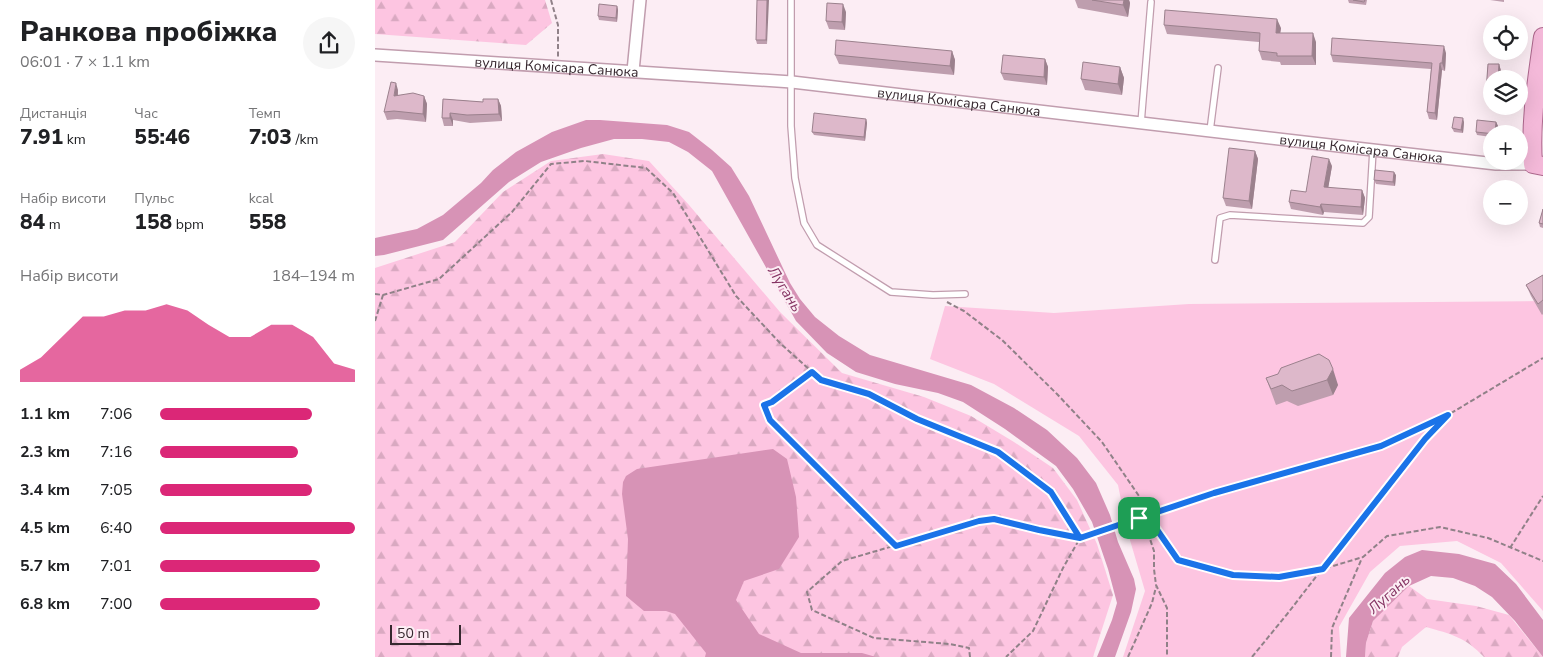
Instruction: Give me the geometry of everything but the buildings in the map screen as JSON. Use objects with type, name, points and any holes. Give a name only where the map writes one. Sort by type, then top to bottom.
[{"type":"main road","points":[[1538,165],[1532,124],[1543,37]]},
{"type":"street","points":[[633,71],[640,0]]},
{"type":"street","name":"вулиця Комісара Санюка","points":[[375,55],[792,82],[1496,164],[1538,165]]},
{"type":"lane","points":[[791,0],[791,126],[795,178],[805,223],[817,245],[891,292],[933,295],[965,294]]},
{"type":"lane","points":[[1141,123],[1151,2]]},
{"type":"lane","points":[[1210,131],[1218,68]]},
{"type":"lane","points":[[1215,260],[1220,218],[1230,215],[1363,223],[1369,217],[1373,150]]},
{"type":"path","points":[[551,0],[558,26],[558,66]]},
{"type":"path","points":[[375,294],[383,295],[439,279],[512,212],[551,164],[585,162],[646,168],[673,193],[736,296],[780,343],[821,380],[869,394],[917,419],[998,452],[1051,492],[1080,538]]},
{"type":"path","points":[[375,321],[383,295]]},
{"type":"path","points":[[933,295],[964,311],[1002,340],[1102,442],[1139,496],[1139,518],[1147,530],[1153,551],[1153,569],[1156,586],[1167,608],[1167,657]]},
{"type":"path","points":[[970,657],[969,648],[950,644],[874,638],[812,610],[807,592],[842,561],[979,521],[994,519],[1080,538],[1214,493],[1381,446],[1448,415],[1543,358]]},
{"type":"path","points":[[812,372],[772,402],[764,405],[770,420],[896,546]]},
{"type":"path","points":[[1252,657],[1425,439],[1448,415]]},
{"type":"path","points":[[1510,548],[1543,496]]},
{"type":"path","points":[[1139,518],[1153,524],[1178,560],[1233,575],[1279,577],[1323,569],[1363,557],[1387,536],[1439,527],[1488,538],[1543,561]]},
{"type":"path","points":[[1006,657],[1033,631],[1063,568],[1080,538]]},
{"type":"path","points":[[1331,657],[1332,628],[1363,557]]},
{"type":"path","points":[[1129,657],[1152,603],[1156,586]]},
{"type":"green space","points":[[375,0],[545,0],[552,23],[526,45],[375,34]]},
{"type":"green space","points":[[603,154],[649,161],[780,312],[842,373],[924,397],[971,416],[1053,468],[1077,500],[1097,544],[1113,595],[1093,657],[375,657],[375,268],[455,242],[503,192],[551,161]]},
{"type":"green space","points":[[1543,301],[1543,611],[1501,563],[1457,541],[1400,546],[1370,572],[1339,627],[1341,657],[1123,657],[1145,591],[1127,530],[1118,485],[1079,436],[994,384],[930,359],[945,306],[1054,313],[1189,304]]},
{"type":"green space","points":[[1409,586],[1427,599],[1476,606],[1509,615],[1543,657],[1484,657],[1457,637],[1426,627],[1402,647],[1398,657],[1365,657],[1366,643],[1373,621]]},
{"type":"water","name":"Лугань","points":[[586,120],[667,125],[689,132],[731,167],[749,196],[790,283],[815,317],[839,336],[870,355],[971,385],[1014,408],[1047,430],[1077,458],[1096,483],[1110,515],[1136,589],[1131,612],[1115,657],[1097,657],[1117,603],[1108,569],[1092,522],[1073,489],[1056,466],[1005,429],[963,402],[938,393],[895,384],[856,372],[827,353],[796,321],[712,171],[688,152],[669,142],[642,139],[614,139],[581,148],[541,162],[509,182],[443,240],[375,256],[375,238],[417,229],[443,215],[516,152],[552,132]]},
{"type":"water","points":[[773,449],[787,459],[796,497],[799,537],[779,569],[744,581],[736,600],[759,634],[801,653],[862,653],[876,657],[705,657],[706,653],[675,614],[666,611],[644,611],[626,596],[628,539],[622,494],[623,482],[626,476],[637,469]]},
{"type":"water","name":"Лугань","points":[[1422,550],[1459,554],[1495,564],[1516,584],[1543,620],[1543,657],[1515,621],[1492,597],[1475,586],[1453,578],[1431,576],[1409,586],[1373,621],[1366,643],[1365,657],[1346,657],[1349,618],[1385,573],[1405,557]]},
{"type":"route","points":[[1139,518],[1080,538],[994,519],[979,521],[896,546],[770,420],[764,405],[772,402],[812,372],[821,380],[869,394],[917,419],[998,452],[1051,492],[1080,538],[1139,518],[1153,524],[1178,560],[1233,575],[1279,577],[1323,569],[1425,439],[1448,415],[1381,446],[1214,493],[1139,518]]}]
